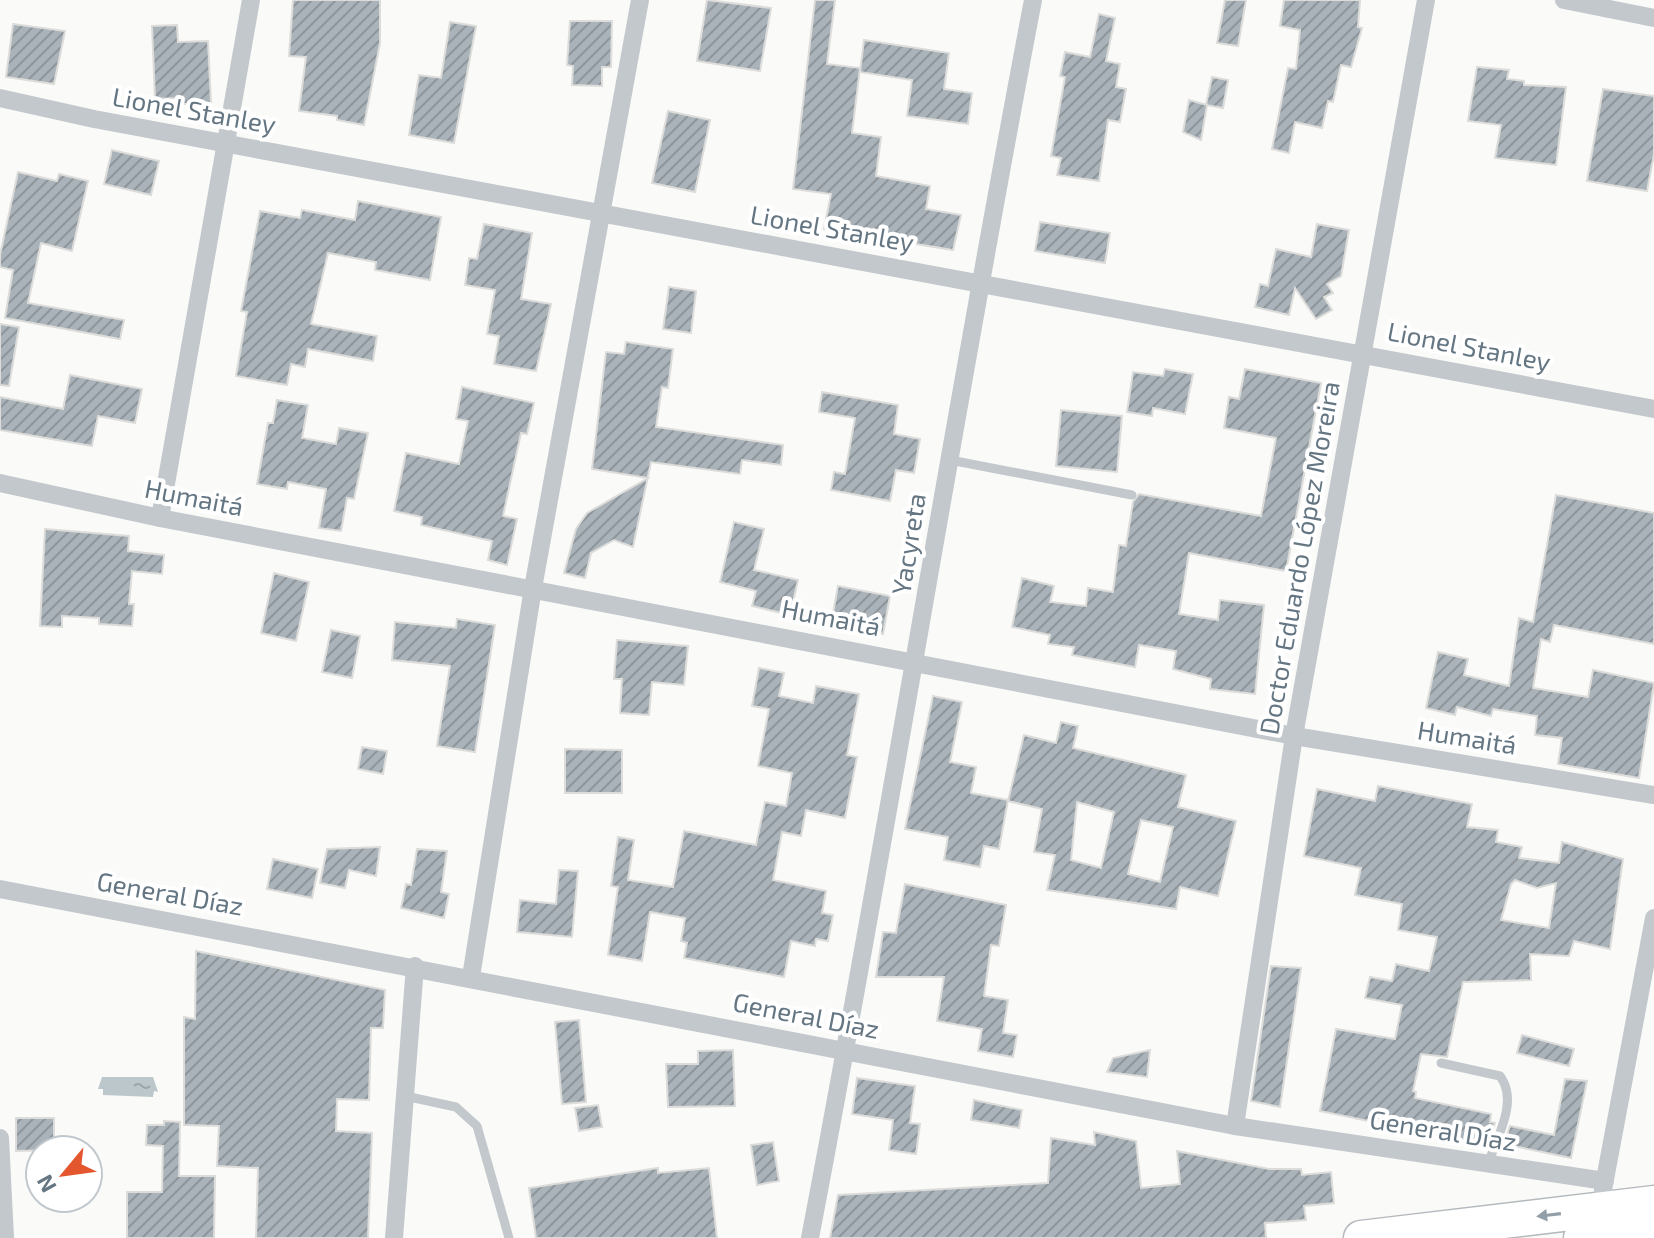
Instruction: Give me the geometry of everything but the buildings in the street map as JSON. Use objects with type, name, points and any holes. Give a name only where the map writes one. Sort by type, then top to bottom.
[{"type":"highway","points":[[1361,1238],[1599,1216],[1654,1203]]},
{"type":"highway","points":[[1599,1216],[1654,1229]]},
{"type":"street","points":[[160,518],[223,143],[251,0]]},
{"type":"street","points":[[471,977],[533,588],[640,0]]},
{"type":"street","name":"Yacyreta","points":[[810,1238],[916,661],[979,283],[1033,0]]},
{"type":"street","name":"Doctor Eduardo López Moreira","points":[[1235,1126],[1294,736],[1426,0]]},
{"type":"street","points":[[1564,0],[1654,18]]},
{"type":"street","name":"Lionel Stanley","points":[[0,98],[223,143],[1654,409]]},
{"type":"street","name":"Humaitá","points":[[0,483],[160,518],[1294,736],[1654,795]]},
{"type":"street","name":"General Díaz","points":[[0,889],[415,966],[1235,1126],[1488,1164],[1599,1216]]},
{"type":"street","points":[[1599,1216],[1654,918]]},
{"type":"street","points":[[394,1238],[415,966]]},
{"type":"street","points":[[0,1138],[5,1238]]},
{"type":"lane","points":[[950,460],[1132,495]]},
{"type":"lane","points":[[1441,1063],[1500,1076],[1508,1087],[1509,1101],[1488,1164]]},
{"type":"lane","points":[[405,1096],[456,1107],[477,1126],[509,1238]]},
{"type":"water","points":[[102,1077],[153,1077],[158,1092],[154,1091],[153,1097],[103,1095],[103,1089],[98,1089]]}]
